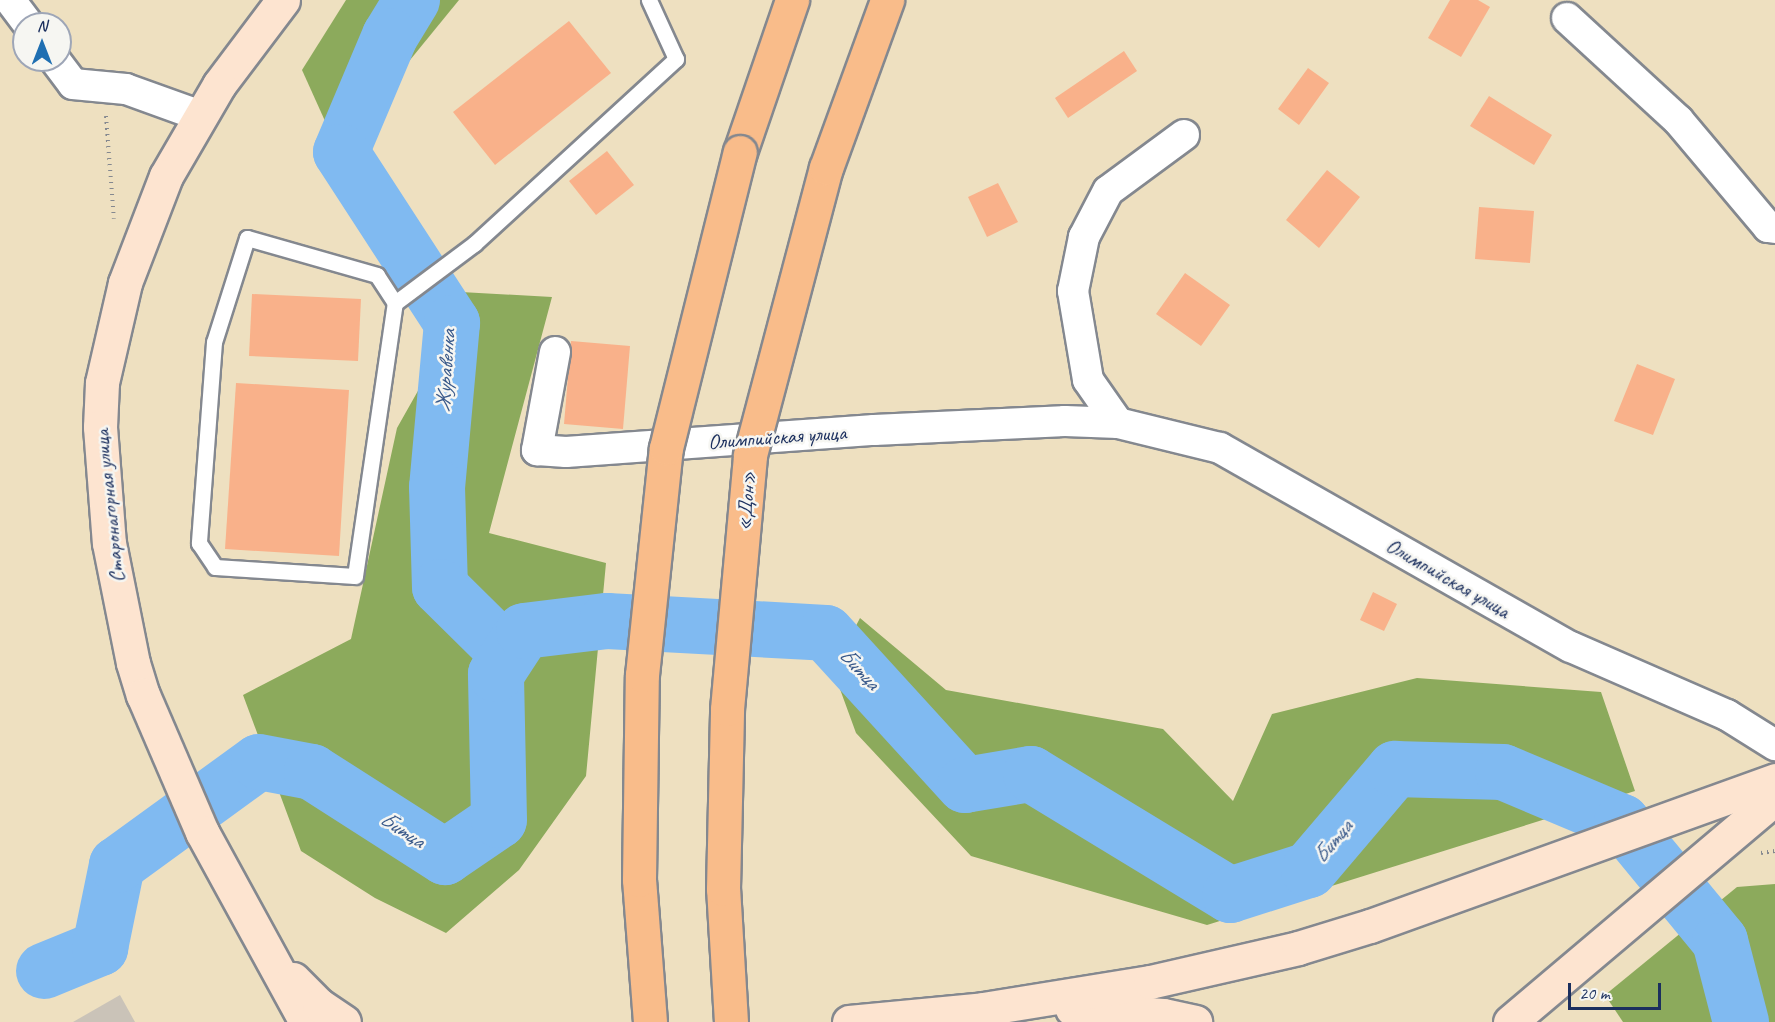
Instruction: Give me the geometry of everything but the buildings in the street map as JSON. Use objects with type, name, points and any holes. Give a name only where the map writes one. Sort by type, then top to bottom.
[{"type":"highway","points":[[650,1022],[639,880],[642,675],[666,447],[740,152],[792,0]]},
{"type":"highway","name":"«Дон»","points":[[731,1022],[723,890],[727,710],[750,455],[826,168],[887,0]]},
{"type":"main road","name":"Старонагорная улица","points":[[257,933],[202,832],[143,695],[133,663],[109,543],[100,439],[102,383],[124,283],[143,231],[166,176],[219,86],[283,0]]},
{"type":"main road","points":[[849,1022],[982,1009],[1150,982],[1298,948],[1370,926],[1775,780]]},
{"type":"main road","points":[[1510,1022],[1775,798]]},
{"type":"main road","points":[[257,933],[306,1022]]},
{"type":"main road","points":[[257,933],[298,986],[344,1022]]},
{"type":"main road","points":[[982,1009],[1040,1007],[1133,1012],[1195,1022]]},
{"type":"street","points":[[1567,18],[1678,120],[1768,227],[1775,228]]},
{"type":"street","points":[[64,72],[73,84],[126,88],[201,116]]},
{"type":"street","points":[[1118,423],[1088,380],[1072,291],[1084,237],[1108,191],[1184,135]]},
{"type":"street","name":"Олимпийская улица","points":[[555,352],[537,450],[566,452],[898,429],[1065,421],[1118,423],[1220,448],[1571,647],[1727,715],[1775,745]]},
{"type":"lane","points":[[395,303],[377,275],[247,238],[214,342],[199,543],[215,567],[355,576],[395,303],[474,244],[676,60],[649,0]]},
{"type":"path","points":[[106,86],[106,141],[115,230]]},
{"type":"shaded area","points":[[120,995],[135,1022],[73,1022]]},
{"type":"green space","points":[[346,0],[459,0],[379,98],[325,121],[302,70]]},
{"type":"green space","points":[[461,292],[552,297],[489,533],[606,563],[586,776],[519,870],[446,933],[375,898],[301,851],[243,695],[351,639],[397,428],[432,366]]},
{"type":"green space","points":[[860,618],[946,690],[1163,729],[1233,801],[1272,714],[1417,678],[1601,692],[1635,791],[1207,925],[971,856],[856,733],[833,670]]},
{"type":"green space","points":[[1775,884],[1775,1022],[1623,1022],[1605,995],[1737,887]]},
{"type":"waterway","name":"Журавенка","points":[[412,0],[390,36],[341,152],[452,323],[437,487],[440,587],[508,654]]},
{"type":"waterway","name":"Битца","points":[[44,971],[100,948],[117,865],[259,762],[312,772],[445,857],[499,820],[496,674],[524,631],[607,621],[826,633],[965,785],[1031,774],[1230,895],[1309,870],[1395,769],[1503,772],[1622,822],[1720,941],[1741,1022]]}]
